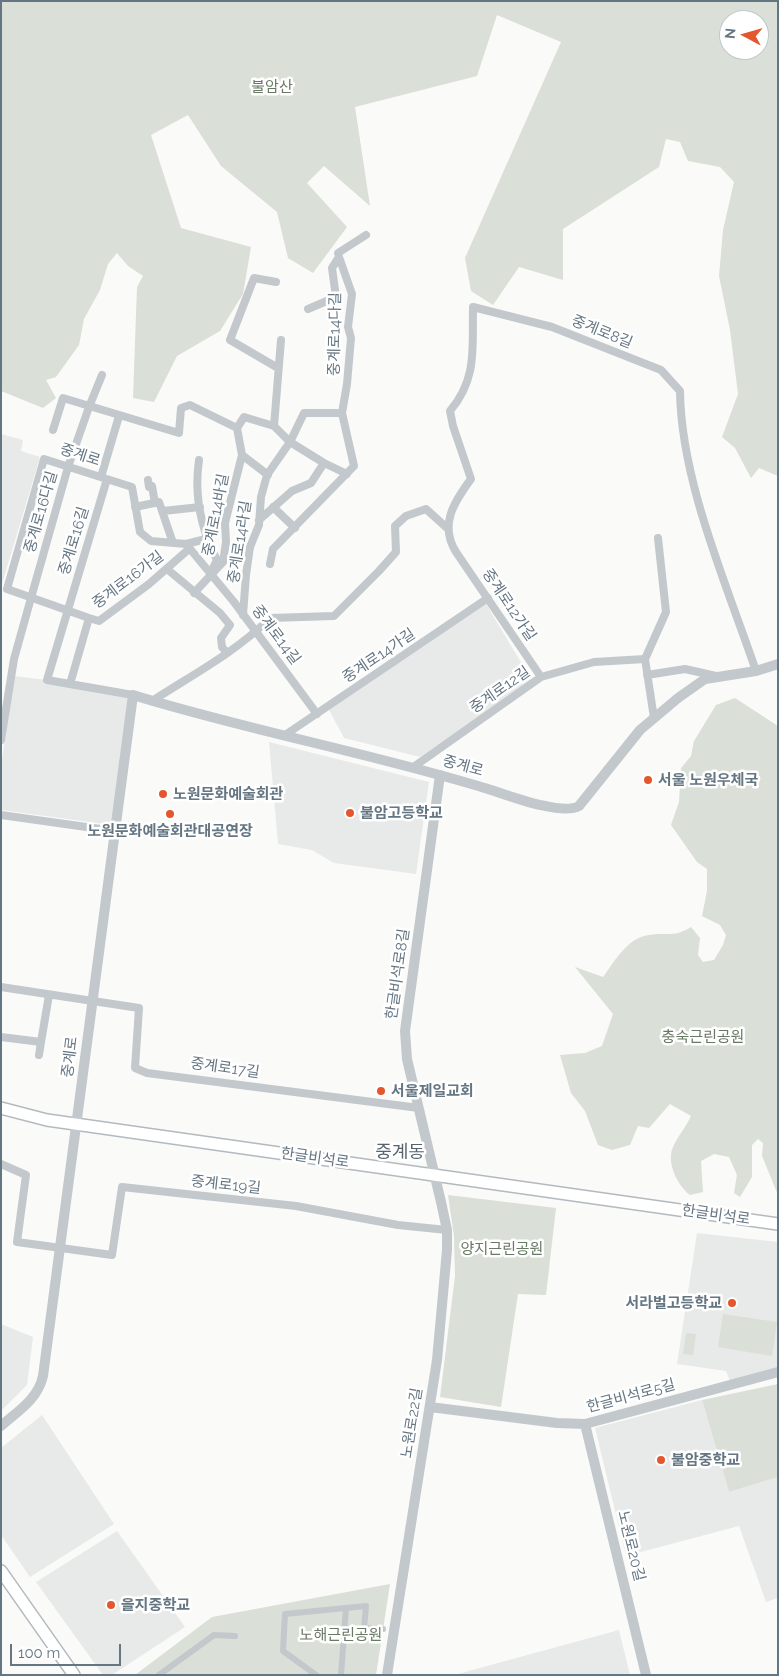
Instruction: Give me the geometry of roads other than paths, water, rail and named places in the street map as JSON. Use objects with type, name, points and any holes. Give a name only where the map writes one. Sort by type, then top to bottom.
[{"type":"main road","name":"한글비석로","points":[[1,1108],[47,1120],[778,1224]]},
{"type":"main road","points":[[1,1571],[73,1675]]},
{"type":"street","points":[[339,258],[338,253],[366,235]]},
{"type":"street","name":"중계로14다길","points":[[308,309],[336,297],[332,268],[339,258]]},
{"type":"street","name":"중계로14다길","points":[[339,258],[352,294],[348,328],[351,338],[348,384],[342,413],[354,466],[347,474]]},
{"type":"street","points":[[276,282],[254,278],[230,340],[278,368]]},
{"type":"street","name":"중계로8길","points":[[447,528],[451,512],[471,479],[453,426],[450,411],[464,391],[471,368],[473,307],[552,327],[661,370],[680,391],[680,419],[696,495],[756,671]]},
{"type":"street","points":[[274,426],[281,340]]},
{"type":"street","name":"중계로16다길","points":[[1,740],[14,659],[68,467],[102,375]]},
{"type":"street","points":[[53,430],[63,398],[179,433],[181,408],[190,405],[237,428],[244,417],[274,426],[290,442],[324,463],[347,474],[274,549],[270,564]]},
{"type":"street","name":"중계로14라길","points":[[243,615],[250,547],[259,520],[261,497],[268,475],[290,442],[304,413],[342,413]]},
{"type":"street","name":"중계로16길","points":[[119,416],[104,478],[47,680],[133,695]]},
{"type":"street","name":"중계로14바길","points":[[210,574],[223,562],[226,542],[225,523],[242,456],[237,428]]},
{"type":"street","points":[[242,456],[268,475]]},
{"type":"street","name":"중계로","points":[[31,598],[7,589],[44,459],[104,478]]},
{"type":"street","points":[[194,593],[210,574],[216,560],[206,539],[198,499],[198,460]]},
{"type":"street","points":[[259,520],[292,491],[311,483],[324,463]]},
{"type":"street","points":[[104,478],[132,488],[140,532],[151,541],[188,546],[206,539]]},
{"type":"street","points":[[148,480],[149,487],[152,486],[155,503]]},
{"type":"street","points":[[135,507],[159,502],[173,543]]},
{"type":"street","points":[[163,511],[200,507]]},
{"type":"street","points":[[273,507],[294,528]]},
{"type":"street","points":[[152,701],[227,653],[256,632],[270,618],[334,616],[396,552],[395,526],[406,516],[426,509],[447,528]]},
{"type":"street","name":"중계로12가길","points":[[447,528],[454,548],[541,677]]},
{"type":"street","points":[[654,718],[645,659],[666,612],[658,538]]},
{"type":"street","name":"중계로14길","points":[[188,546],[318,714]]},
{"type":"street","name":"중계로16가길","points":[[70,684],[88,618],[99,621],[167,569],[188,546]]},
{"type":"street","points":[[167,569],[220,613],[230,625],[221,638],[227,653]]},
{"type":"street","points":[[31,598],[88,618]]},
{"type":"street","name":"중계로14가길","points":[[285,735],[488,598]]},
{"type":"street","name":"중계로12길","points":[[412,768],[541,677],[594,662],[645,659]]},
{"type":"street","name":"중계로","points":[[1,1426],[30,1401],[40,1387],[54,1304],[133,695],[563,809],[577,807],[640,730],[705,679],[756,671],[778,664]]},
{"type":"street","name":"중계로","points":[[647,675],[685,668],[717,676]]},
{"type":"street","name":"한글비석로8길","points":[[436,1175],[407,1059],[405,1031],[440,775]]},
{"type":"street","points":[[1,815],[115,831]]},
{"type":"street","points":[[1,988],[92,1003]]},
{"type":"street","points":[[39,1055],[49,995]]},
{"type":"street","name":"중계로17길","points":[[92,1003],[139,1008],[135,1068],[147,1072],[419,1108]]},
{"type":"street","points":[[1,1037],[41,1042]]},
{"type":"street","points":[[1,1164],[26,1174],[17,1242],[60,1248]]},
{"type":"street","name":"노원로22길","points":[[387,1675],[430,1407],[446,1273],[447,1230],[436,1175]]},
{"type":"street","name":"중계로19길","points":[[60,1248],[112,1255],[122,1187],[296,1206],[398,1225],[447,1230]]},
{"type":"street","name":"한글비석로5길","points":[[430,1407],[557,1423],[586,1424],[778,1372]]},
{"type":"street","name":"노원로20길","points":[[586,1424],[646,1675]]},
{"type":"street","points":[[316,1675],[283,1651],[284,1614],[366,1606],[364,1628],[383,1630]]},
{"type":"street","points":[[341,1675],[346,1608]]},
{"type":"street","points":[[159,1675],[214,1635],[235,1636]]},
{"type":"place","name":"서울 노원우체국","points":[[648,780]]},
{"type":"place","name":"노원문화예술회관","points":[[163,794]]},
{"type":"place","name":"불암고등학교","points":[[350,813]]},
{"type":"place","name":"노원문화예술회관대공연장","points":[[170,814]]},
{"type":"place","name":"서울제일교회","points":[[381,1091]]},
{"type":"place","name":"서라벌고등학교","points":[[732,1303]]},
{"type":"place","name":"불암중학교","points":[[661,1460]]},
{"type":"place","name":"을지중학교","points":[[111,1605]]},
{"type":"district","name":"중계동","points":[[400,1153]]},
{"type":"park label","name":"불암산","points":[[272,87]]},
{"type":"park label","name":"충숙근린공원","points":[[703,1037]]},
{"type":"park label","name":"양지근린공원","points":[[502,1249]]},
{"type":"park label","name":"노해근린공원","points":[[341,1635]]}]
